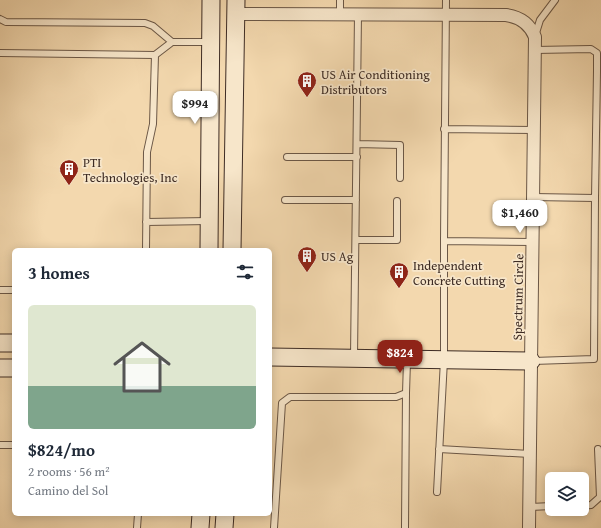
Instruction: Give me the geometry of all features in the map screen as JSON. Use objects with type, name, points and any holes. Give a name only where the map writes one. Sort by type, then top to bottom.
[{"type":"street","points":[[209,248],[211,0]]},
{"type":"street","points":[[232,248],[236,7],[340,14],[506,15],[514,16],[524,22],[530,28],[535,37]]},
{"type":"street","name":"Spectrum Circle","points":[[529,528],[535,37]]},
{"type":"street","points":[[0,343],[12,342]]},
{"type":"street","points":[[272,358],[531,361]]},
{"type":"street","points":[[0,368],[12,368]]},
{"type":"street","points":[[200,528],[201,516]]},
{"type":"street","points":[[224,528],[225,516]]},
{"type":"lane","points":[[340,0],[340,14]]},
{"type":"lane","points":[[437,492],[444,360],[444,129],[446,0]]},
{"type":"lane","points":[[535,37],[540,20],[555,0]]},
{"type":"lane","points":[[354,358],[358,14]]},
{"type":"lane","points":[[0,19],[6,22],[145,23],[153,26],[172,42]]},
{"type":"lane","points":[[0,53],[155,55],[172,42],[211,42]]},
{"type":"lane","points":[[531,361],[594,359],[597,53],[591,49],[535,50]]},
{"type":"lane","points":[[146,248],[147,152],[153,124],[155,55]]},
{"type":"lane","points":[[444,129],[534,130]]},
{"type":"lane","points":[[357,144],[400,144],[400,178]]},
{"type":"lane","points":[[287,157],[356,157]]},
{"type":"lane","points":[[533,197],[595,198]]},
{"type":"lane","points":[[285,200],[356,200]]},
{"type":"lane","points":[[356,240],[397,240],[397,201]]},
{"type":"lane","points":[[146,222],[209,221]]},
{"type":"lane","points":[[444,241],[532,242]]},
{"type":"lane","points":[[0,290],[12,290]]},
{"type":"lane","points":[[405,528],[407,359]]},
{"type":"lane","points":[[274,528],[282,403],[290,397],[396,397],[406,393]]},
{"type":"lane","points":[[0,445],[12,446]]},
{"type":"lane","points":[[440,449],[530,454]]},
{"type":"lane","points":[[589,505],[600,497],[598,449]]},
{"type":"lane","points":[[530,507],[545,506]]},
{"type":"lane","points":[[137,528],[138,516]]},
{"type":"place","name":"US Air Conditioning Distributors","points":[[307,98]]},
{"type":"place","name":"PTI Technologies, Inc","points":[[69,186]]},
{"type":"place","name":"US Ag","points":[[307,273]]},
{"type":"place","name":"Independent Concrete Cutting","points":[[399,289]]}]
